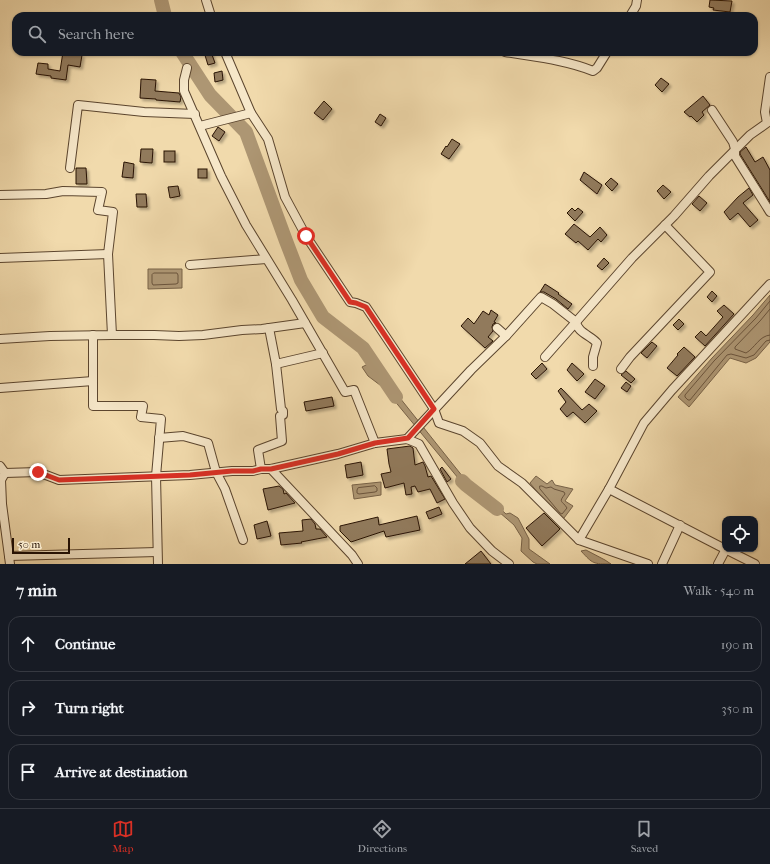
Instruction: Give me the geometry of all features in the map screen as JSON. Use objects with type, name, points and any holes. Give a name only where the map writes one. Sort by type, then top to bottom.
[{"type":"street","points":[[206,0],[210,12]]},
{"type":"street","points":[[632,12],[636,6],[636,0]]},
{"type":"street","points":[[227,56],[251,113],[268,139],[285,197],[306,236],[350,302],[366,307],[434,409],[439,423],[463,430],[480,443],[498,466],[522,483],[579,540],[648,564]]},
{"type":"street","points":[[529,56],[565,62],[593,71],[597,68],[604,56]]},
{"type":"street","points":[[187,68],[184,80],[184,91],[221,176],[246,225],[292,300],[345,392],[354,390],[375,443]]},
{"type":"street","points":[[545,357],[632,258],[665,225],[709,176],[750,135],[769,123],[765,112],[770,77]]},
{"type":"street","points":[[70,168],[78,105],[144,112],[195,114]]},
{"type":"street","points":[[712,110],[733,142],[735,156],[770,212]]},
{"type":"street","points":[[200,126],[251,113]]},
{"type":"street","points":[[0,195],[46,194],[64,191],[102,192],[98,210],[113,212],[108,254],[112,335]]},
{"type":"street","points":[[621,369],[630,357],[710,272],[665,225]]},
{"type":"street","points":[[0,258],[108,254]]},
{"type":"street","points":[[190,265],[266,259]]},
{"type":"street","points":[[579,540],[609,489],[644,423],[672,390],[770,284]]},
{"type":"street","points":[[408,438],[471,370],[506,336],[541,297],[553,304],[576,322],[577,327],[586,335],[595,340],[597,343],[593,357],[593,366]]},
{"type":"street","points":[[0,339],[93,335],[203,335],[305,323]]},
{"type":"street","points":[[261,469],[258,450],[282,441],[280,416],[283,415],[283,411],[280,409],[276,364],[269,328]]},
{"type":"street","points":[[497,328],[506,336]]},
{"type":"street","points":[[93,335],[93,406],[143,406],[141,417],[161,418],[156,476],[158,564]]},
{"type":"street","points":[[276,364],[323,353]]},
{"type":"street","points":[[0,388],[93,381]]},
{"type":"street","points":[[159,438],[183,436],[208,443],[216,472],[225,489],[243,540]]},
{"type":"street","points":[[157,552],[10,560],[3,534],[2,475],[38,472],[59,480],[253,471],[271,469],[338,454],[375,443],[408,438],[419,444],[453,503],[470,528],[492,551],[509,564]]},
{"type":"street","points":[[271,469],[352,555],[358,564]]},
{"type":"street","points":[[609,489],[722,547]]},
{"type":"street","points":[[662,564],[680,526]]},
{"type":"street","points":[[718,564],[724,552]]},
{"type":"street","points":[[731,552],[755,564]]},
{"type":"water","points":[[148,269],[182,269],[182,288],[148,289]]},
{"type":"water","points":[[770,295],[770,342],[756,358],[746,363],[730,358],[689,407],[678,397]]},
{"type":"water","points":[[368,364],[372,372],[388,383],[479,497],[493,502],[506,514],[510,513],[518,518],[529,539],[529,549],[550,564],[537,564],[521,551],[522,538],[514,525],[499,512],[477,501],[384,388],[368,376],[362,367]]},
{"type":"water","points":[[536,476],[547,484],[552,480],[555,485],[573,489],[565,501],[573,506],[561,522],[530,483]]},
{"type":"water","points":[[381,482],[381,495],[354,499],[352,485]]},
{"type":"water","points":[[586,550],[611,564],[600,564],[588,559],[581,551]]},
{"type":"building","points":[[710,0],[732,1],[730,12],[713,10],[714,8],[709,7]]},
{"type":"building","points":[[62,56],[82,56],[80,67],[68,65],[66,80],[36,74],[38,63],[48,64],[48,69],[60,71]]},
{"type":"building","points":[[205,56],[212,56],[215,63],[208,65]]},
{"type":"building","points":[[222,71],[223,80],[215,82],[214,73]]},
{"type":"building","points":[[661,78],[669,84],[662,92],[655,85]]},
{"type":"building","points":[[141,79],[156,80],[155,91],[179,93],[181,97],[180,102],[140,98]]},
{"type":"building","points":[[703,96],[710,105],[702,112],[704,115],[697,122],[684,112]]},
{"type":"building","points":[[324,101],[332,109],[323,120],[314,113]]},
{"type":"building","points":[[380,114],[386,118],[381,126],[375,122]]},
{"type":"building","points":[[218,127],[225,132],[219,141],[212,136]]},
{"type":"building","points":[[452,139],[460,144],[449,159],[441,154]]},
{"type":"building","points":[[746,147],[755,162],[763,157],[770,170],[770,202],[740,154],[740,152]]},
{"type":"building","points":[[141,149],[153,149],[152,163],[140,162]]},
{"type":"building","points":[[164,151],[175,151],[175,162],[164,162]]},
{"type":"building","points":[[124,162],[134,164],[133,178],[122,177]]},
{"type":"building","points":[[76,168],[86,168],[87,184],[76,184]]},
{"type":"building","points":[[198,169],[207,169],[207,178],[198,178]]},
{"type":"building","points":[[584,172],[602,185],[597,194],[580,180]]},
{"type":"building","points":[[611,178],[618,184],[612,191],[605,184]]},
{"type":"building","points":[[663,185],[671,192],[664,199],[657,191]]},
{"type":"building","points":[[178,186],[180,196],[170,198],[168,187]]},
{"type":"building","points":[[749,188],[753,195],[743,203],[758,220],[750,227],[738,213],[730,220],[724,212]]},
{"type":"building","points":[[136,194],[146,194],[147,207],[137,207]]},
{"type":"building","points":[[699,196],[707,203],[700,211],[692,204]]},
{"type":"building","points":[[572,208],[575,211],[578,208],[583,212],[575,221],[567,213]]},
{"type":"building","points":[[574,224],[590,237],[600,227],[607,235],[601,242],[598,239],[588,250],[578,241],[576,243],[565,234]]},
{"type":"building","points":[[604,258],[609,263],[602,270],[597,266]]},
{"type":"building","points":[[545,284],[572,304],[568,309],[556,299],[544,292],[540,292]]},
{"type":"building","points":[[712,291],[717,296],[712,302],[707,297]]},
{"type":"building","points":[[724,305],[734,314],[705,346],[695,337],[701,331],[706,336],[723,317],[717,311]]},
{"type":"building","points":[[491,310],[498,315],[494,322],[496,323],[493,324],[492,327],[493,331],[488,337],[493,341],[485,348],[461,326],[468,318],[474,324],[483,311],[489,315]]},
{"type":"building","points":[[679,319],[684,324],[678,330],[673,325]]},
{"type":"building","points":[[652,342],[657,346],[647,358],[641,353]]},
{"type":"building","points":[[684,347],[695,357],[677,376],[667,368]]},
{"type":"building","points":[[542,363],[547,369],[536,379],[531,374]]},
{"type":"building","points":[[572,363],[584,374],[577,381],[567,370]]},
{"type":"building","points":[[626,371],[635,379],[631,383],[621,375]]},
{"type":"building","points":[[595,379],[605,386],[595,399],[585,392]]},
{"type":"building","points":[[626,382],[631,386],[627,392],[621,388]]},
{"type":"building","points":[[561,388],[582,410],[589,404],[597,411],[585,423],[573,412],[567,417],[560,409],[566,402],[558,391]]},
{"type":"building","points":[[332,397],[334,406],[306,411],[304,402]]},
{"type":"building","points":[[410,446],[413,448],[415,465],[423,462],[428,477],[431,476],[445,499],[437,503],[430,489],[418,492],[415,486],[411,487],[412,494],[406,495],[404,483],[385,488],[381,474],[391,472],[387,449]]},
{"type":"building","points":[[361,462],[363,475],[347,478],[345,465]]},
{"type":"building","points":[[442,467],[451,479],[447,482],[440,469]]},
{"type":"building","points":[[279,486],[283,489],[284,494],[286,493],[295,503],[268,510],[263,489]]},
{"type":"building","points":[[439,507],[442,514],[429,519],[426,512]]},
{"type":"building","points":[[544,513],[560,529],[542,546],[526,528]]},
{"type":"building","points":[[417,516],[420,530],[386,537],[384,531],[351,542],[340,531],[340,526],[378,517],[379,525]]},
{"type":"building","points":[[311,519],[315,524],[316,529],[320,529],[327,537],[301,542],[302,543],[281,545],[279,533],[303,531],[302,520]]},
{"type":"building","points":[[267,521],[271,536],[257,539],[254,525]]},
{"type":"building","points":[[481,551],[491,564],[465,564]]},
{"type":"waterway","points":[[161,0],[164,12]]},
{"type":"waterway","points":[[185,56],[210,95],[246,132],[301,280],[323,317],[363,348],[396,397]]},
{"type":"waterway","points":[[462,481],[497,509]]},
{"type":"route","points":[[38,472],[59,480],[253,471],[271,469],[338,454],[375,443],[408,438],[434,409],[366,307],[350,302],[306,236]]}]
